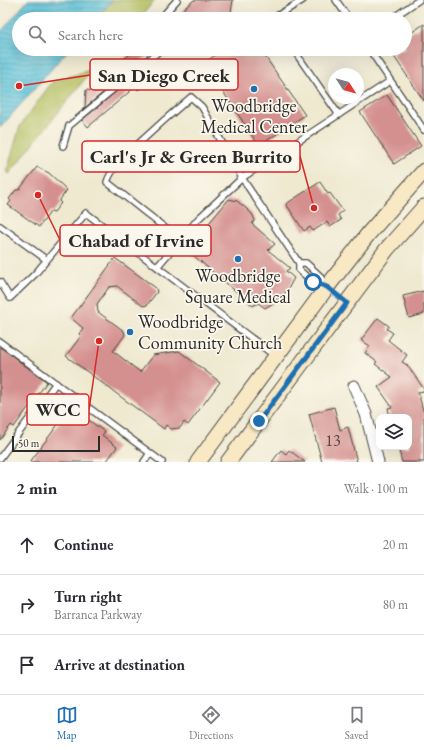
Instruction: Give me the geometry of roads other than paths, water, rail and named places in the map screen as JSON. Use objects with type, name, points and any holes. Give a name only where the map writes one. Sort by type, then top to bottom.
[{"type":"main road","points":[[198,462],[327,287],[369,233],[424,171]]},
{"type":"main road","points":[[228,462],[387,249],[424,207]]},
{"type":"main road","points":[[327,287],[347,303]]},
{"type":"street","points":[[354,386],[366,414],[378,462]]},
{"type":"lane","points":[[166,12],[177,0]]},
{"type":"lane","points":[[283,12],[303,0]]},
{"type":"lane","points":[[336,0],[344,12]]},
{"type":"lane","points":[[401,12],[419,0]]},
{"type":"lane","points":[[64,146],[70,126],[153,56]]},
{"type":"lane","points":[[297,56],[339,115]]},
{"type":"lane","points":[[374,56],[424,130]]},
{"type":"lane","points":[[157,267],[198,219],[242,178],[390,81]]},
{"type":"lane","points":[[180,240],[106,182],[109,174],[126,156],[160,123],[191,97],[202,107],[242,178],[299,263],[299,270],[304,276],[313,282],[327,287]]},
{"type":"lane","points":[[0,282],[10,298],[36,274],[86,213],[275,356]]},
{"type":"lane","points":[[0,226],[48,260]]},
{"type":"lane","points":[[299,263],[306,263],[319,275],[327,287]]},
{"type":"lane","points":[[0,342],[162,462]]},
{"type":"lane","points":[[0,458],[56,383]]},
{"type":"lane","points":[[144,462],[150,453]]},
{"type":"water","points":[[28,0],[113,0],[102,12],[18,12]]},
{"type":"water","points":[[12,19],[12,56],[63,56],[0,128],[0,33]]},
{"type":"place","name":"San Diego Creek","points":[[19,86]]},
{"type":"place","name":"Woodbridge Medical Center","points":[[254,89]]},
{"type":"place","name":"Chabad of Irvine","points":[[38,195]]},
{"type":"place","name":"Carl's Jr & Green Burrito","points":[[314,208]]},
{"type":"place","name":"Woodbridge Square Medical","points":[[238,259]]},
{"type":"place","name":"Woodbridge Community Church","points":[[130,332]]},
{"type":"place","name":"WCC","points":[[99,341]]}]
